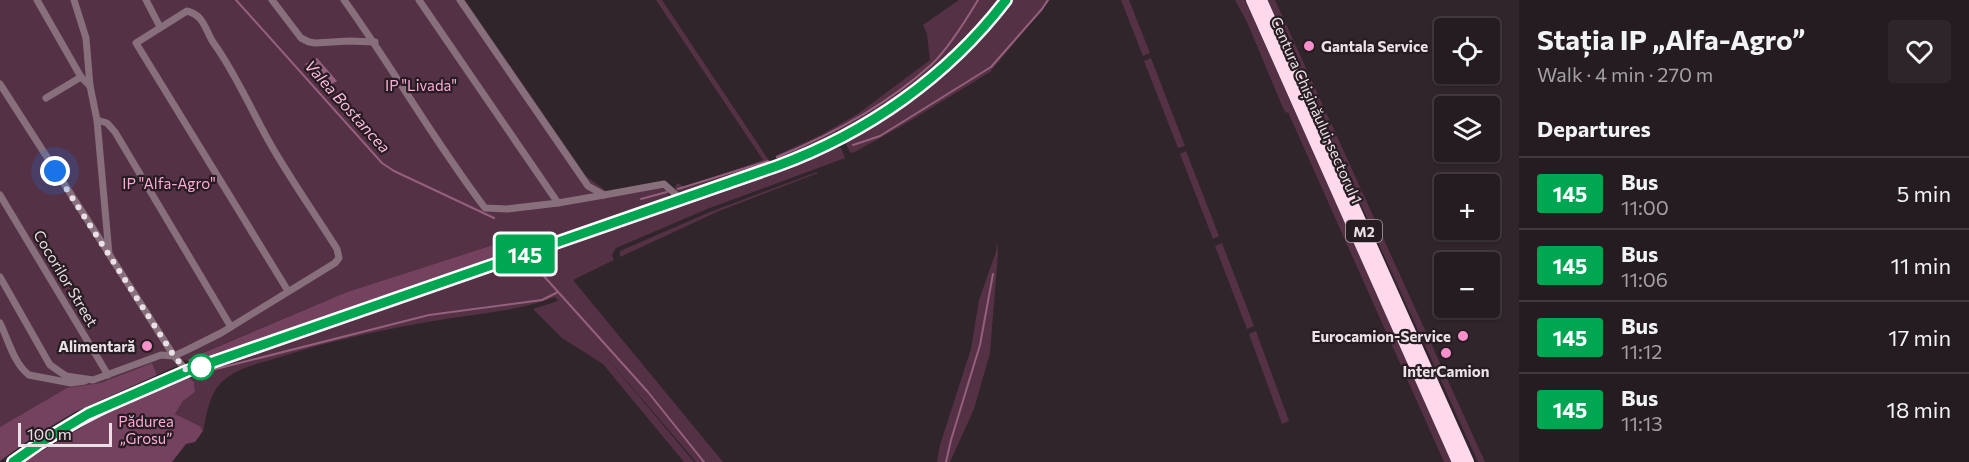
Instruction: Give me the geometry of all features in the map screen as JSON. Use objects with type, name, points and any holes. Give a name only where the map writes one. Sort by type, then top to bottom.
[{"type":"highway","points":[[13,462],[88,414],[187,371],[682,200],[799,158],[835,142],[906,98],[936,74],[973,39],[1006,0]]},
{"type":"highway","name":"Centura Chișinăului, sectorul 1","points":[[1252,0],[1458,462]]},
{"type":"highway","name":"Centura Chișinăului, sectorul 1","points":[[1261,0],[1468,462]]},
{"type":"street","points":[[37,0],[81,77],[90,86]]},
{"type":"street","points":[[74,0],[86,38],[90,86],[98,120],[109,254]]},
{"type":"street","points":[[146,0],[160,27]]},
{"type":"street","points":[[272,0],[301,38],[309,42],[375,42]]},
{"type":"street","points":[[344,0],[375,42],[430,130],[485,208],[507,209],[558,203],[664,184],[682,200]]},
{"type":"street","points":[[419,0],[558,203]]},
{"type":"street","points":[[460,0],[582,178],[595,191],[604,195]]},
{"type":"street","points":[[0,322],[17,361],[29,375],[71,383],[93,380],[161,355],[174,356],[231,327],[335,263],[339,258],[338,249],[272,147],[225,58],[213,43],[205,23],[195,13],[188,11],[136,43],[288,291]]},
{"type":"street","points":[[46,98],[81,77]]},
{"type":"street","points":[[0,84],[174,356],[187,371]]},
{"type":"street","points":[[98,120],[107,123],[115,132],[231,327]]},
{"type":"street","name":"Cocorilor Street","points":[[0,195],[108,375]]},
{"type":"street","points":[[0,277],[50,365],[66,376],[93,380]]},
{"type":"green space","name":"IP \"Alfa-Agro\"","points":[[0,0],[465,0],[586,176],[611,196],[658,187],[666,189],[669,196],[654,204],[528,247],[521,236],[347,292],[178,363],[179,365],[157,375],[152,363],[100,383],[67,389],[0,427]]},
{"type":"green space","points":[[656,0],[662,0],[770,162],[689,191],[677,192],[675,188],[677,183],[685,187],[763,160]]},
{"type":"green space","points":[[959,0],[998,0],[951,54],[905,91],[864,117],[822,139],[778,159],[775,156],[821,135],[859,113],[930,60],[927,34],[923,25]]},
{"type":"green space","points":[[1012,0],[1050,0],[990,72],[905,124],[853,153],[850,152],[847,142],[894,112],[937,79],[977,42]]},
{"type":"green space","points":[[1121,0],[1129,0],[1150,53],[1143,56]]},
{"type":"green space","points":[[1235,0],[1245,0],[1452,462],[1444,462],[1288,112],[1286,113],[1283,108],[1247,22]]},
{"type":"green space","points":[[1268,0],[1275,0],[1485,462],[1478,462]]},
{"type":"green space","points":[[1151,58],[1185,146],[1178,148],[1144,61]]},
{"type":"green space","points":[[841,148],[845,158],[707,209],[616,248],[612,255],[614,260],[573,280],[723,462],[696,462],[597,346],[694,462],[684,462],[603,364],[562,338],[533,309],[558,301],[555,297],[510,309],[355,336],[249,366],[229,376],[218,386],[209,404],[203,431],[200,426],[175,414],[183,401],[195,392],[194,382],[189,378],[722,193]]},
{"type":"green space","points":[[1186,151],[1219,236],[1213,239],[1180,154]]},
{"type":"green space","points":[[817,172],[719,211],[620,257],[620,251],[710,212]]},
{"type":"green space","points":[[521,236],[528,247],[203,359],[191,362],[186,360],[347,292]]},
{"type":"green space","points":[[997,241],[990,353],[974,409],[950,462],[937,462],[940,445],[971,349],[979,300],[996,252]]},
{"type":"green space","points":[[1222,243],[1254,326],[1247,329],[1215,246]]},
{"type":"green space","points":[[1256,331],[1289,421],[1282,424],[1249,334]]},
{"type":"green space","points":[[152,363],[157,375],[75,412],[36,435],[0,461],[0,427],[67,388],[100,383]]},
{"type":"green space","name":"Pădurea „Grosu”","points":[[189,378],[194,382],[195,392],[183,401],[175,414],[200,426],[203,431],[195,442],[186,444],[172,462],[23,462],[101,416]]},
{"type":"shaded area","points":[[317,58],[337,81],[328,86],[320,86],[305,64]]},
{"type":"waterway","name":"Valea Bostancea","points":[[236,0],[382,163],[394,171],[494,218]]},
{"type":"waterway","points":[[777,157],[819,139],[859,117],[915,79],[945,50],[978,0]]},
{"type":"waterway","points":[[853,145],[880,136],[991,67],[1048,0]]},
{"type":"waterway","points":[[678,189],[768,161]]},
{"type":"waterway","points":[[641,199],[667,192]]},
{"type":"waterway","name":"Valea Bostancea","points":[[542,274],[648,392],[704,462]]},
{"type":"waterway","points":[[946,462],[980,345],[993,274]]},
{"type":"waterway","points":[[208,371],[429,315],[542,300],[558,292]]},
{"type":"bus line","name":"145","points":[[13,462],[88,414],[187,371],[777,166],[835,142],[892,108],[936,74],[960,53],[1006,0]]},
{"type":"place","name":"Gantala Service","points":[[1309,46]]},
{"type":"place","name":"Eurocamion-Service","points":[[1463,336]]},
{"type":"place","name":"Alimentară","points":[[147,346]]},
{"type":"place","name":"InterCamion","points":[[1446,353]]},
{"type":"route","points":[[55,171],[174,356],[187,371],[201,367]]},
{"type":"park label","name":"IP \"Livada\"","points":[[421,85]]}]
